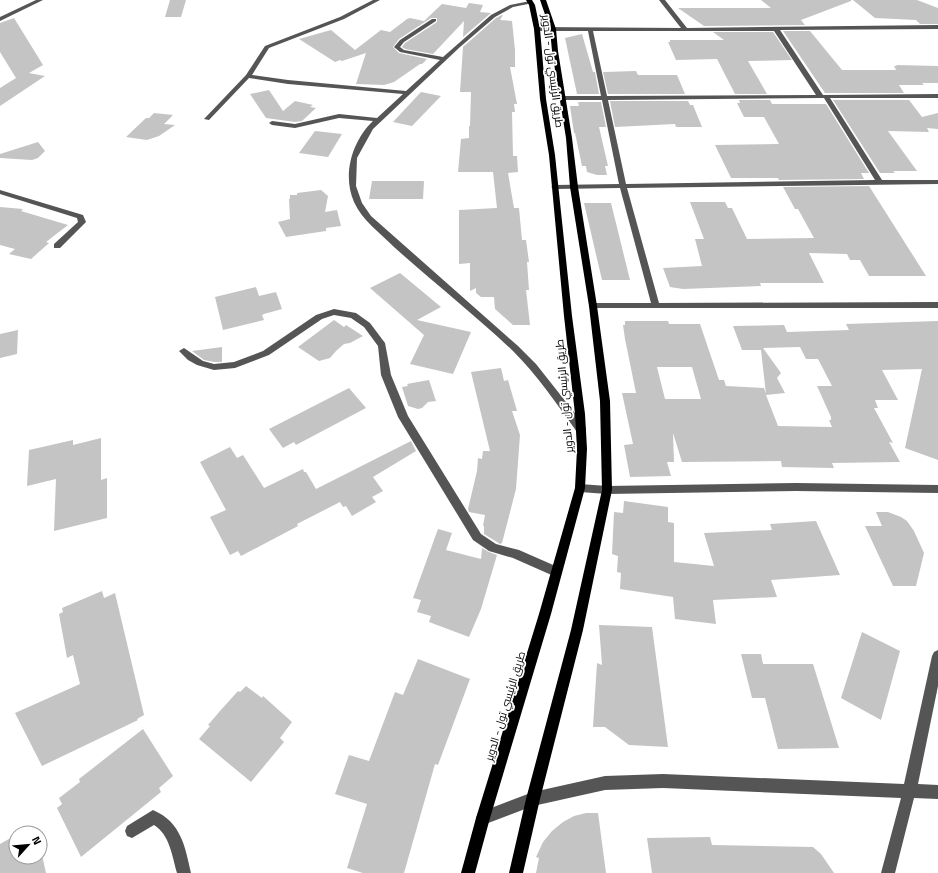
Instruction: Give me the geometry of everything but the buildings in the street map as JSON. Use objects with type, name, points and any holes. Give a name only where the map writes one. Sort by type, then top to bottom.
[{"type":"main road","name":"طريق الرئيسي تول - الدوير","points":[[516,873],[533,799],[577,630],[607,490],[605,401],[593,306],[574,187],[553,29],[543,0]]},
{"type":"main road","name":"طريق الرئيسي تول - الدوير","points":[[468,873],[483,818],[545,614],[580,488],[582,449],[581,429],[552,155],[543,99],[537,29],[529,2]]},
{"type":"street","points":[[0,19],[40,0]]},
{"type":"street","points":[[207,119],[249,76],[261,60],[267,47],[342,18],[377,0]]},
{"type":"street","points":[[662,0],[685,30]]},
{"type":"street","points":[[529,2],[503,10],[466,38],[378,120],[363,139],[354,158],[352,186],[358,203],[368,218],[515,348],[533,366],[581,429]]},
{"type":"street","points":[[434,20],[397,47],[402,51],[445,59]]},
{"type":"street","points":[[537,29],[685,30],[938,27]]},
{"type":"street","points":[[590,29],[623,186],[656,306]]},
{"type":"street","points":[[776,29],[824,97],[880,182]]},
{"type":"street","points":[[249,76],[272,81],[359,86],[408,93]]},
{"type":"street","points":[[563,98],[938,96]]},
{"type":"street","points":[[272,123],[295,126],[339,116],[378,120]]},
{"type":"street","points":[[555,187],[938,182]]},
{"type":"street","points":[[0,192],[80,217],[82,222],[57,246]]},
{"type":"street","points":[[593,306],[938,305]]},
{"type":"street","points":[[184,351],[191,358],[200,363],[214,367],[235,365],[266,353],[319,317],[334,312],[353,315],[367,325],[382,345],[386,375],[403,418],[477,537],[493,548],[515,554],[556,572]]},
{"type":"street","points":[[580,488],[607,490],[796,487],[938,489]]},
{"type":"street","points":[[888,873],[908,792],[938,656]]},
{"type":"street","points":[[483,818],[533,799],[605,783],[663,781],[938,792]]},
{"type":"street","points":[[132,831],[153,817],[160,820],[170,831],[177,845],[184,873]]}]
